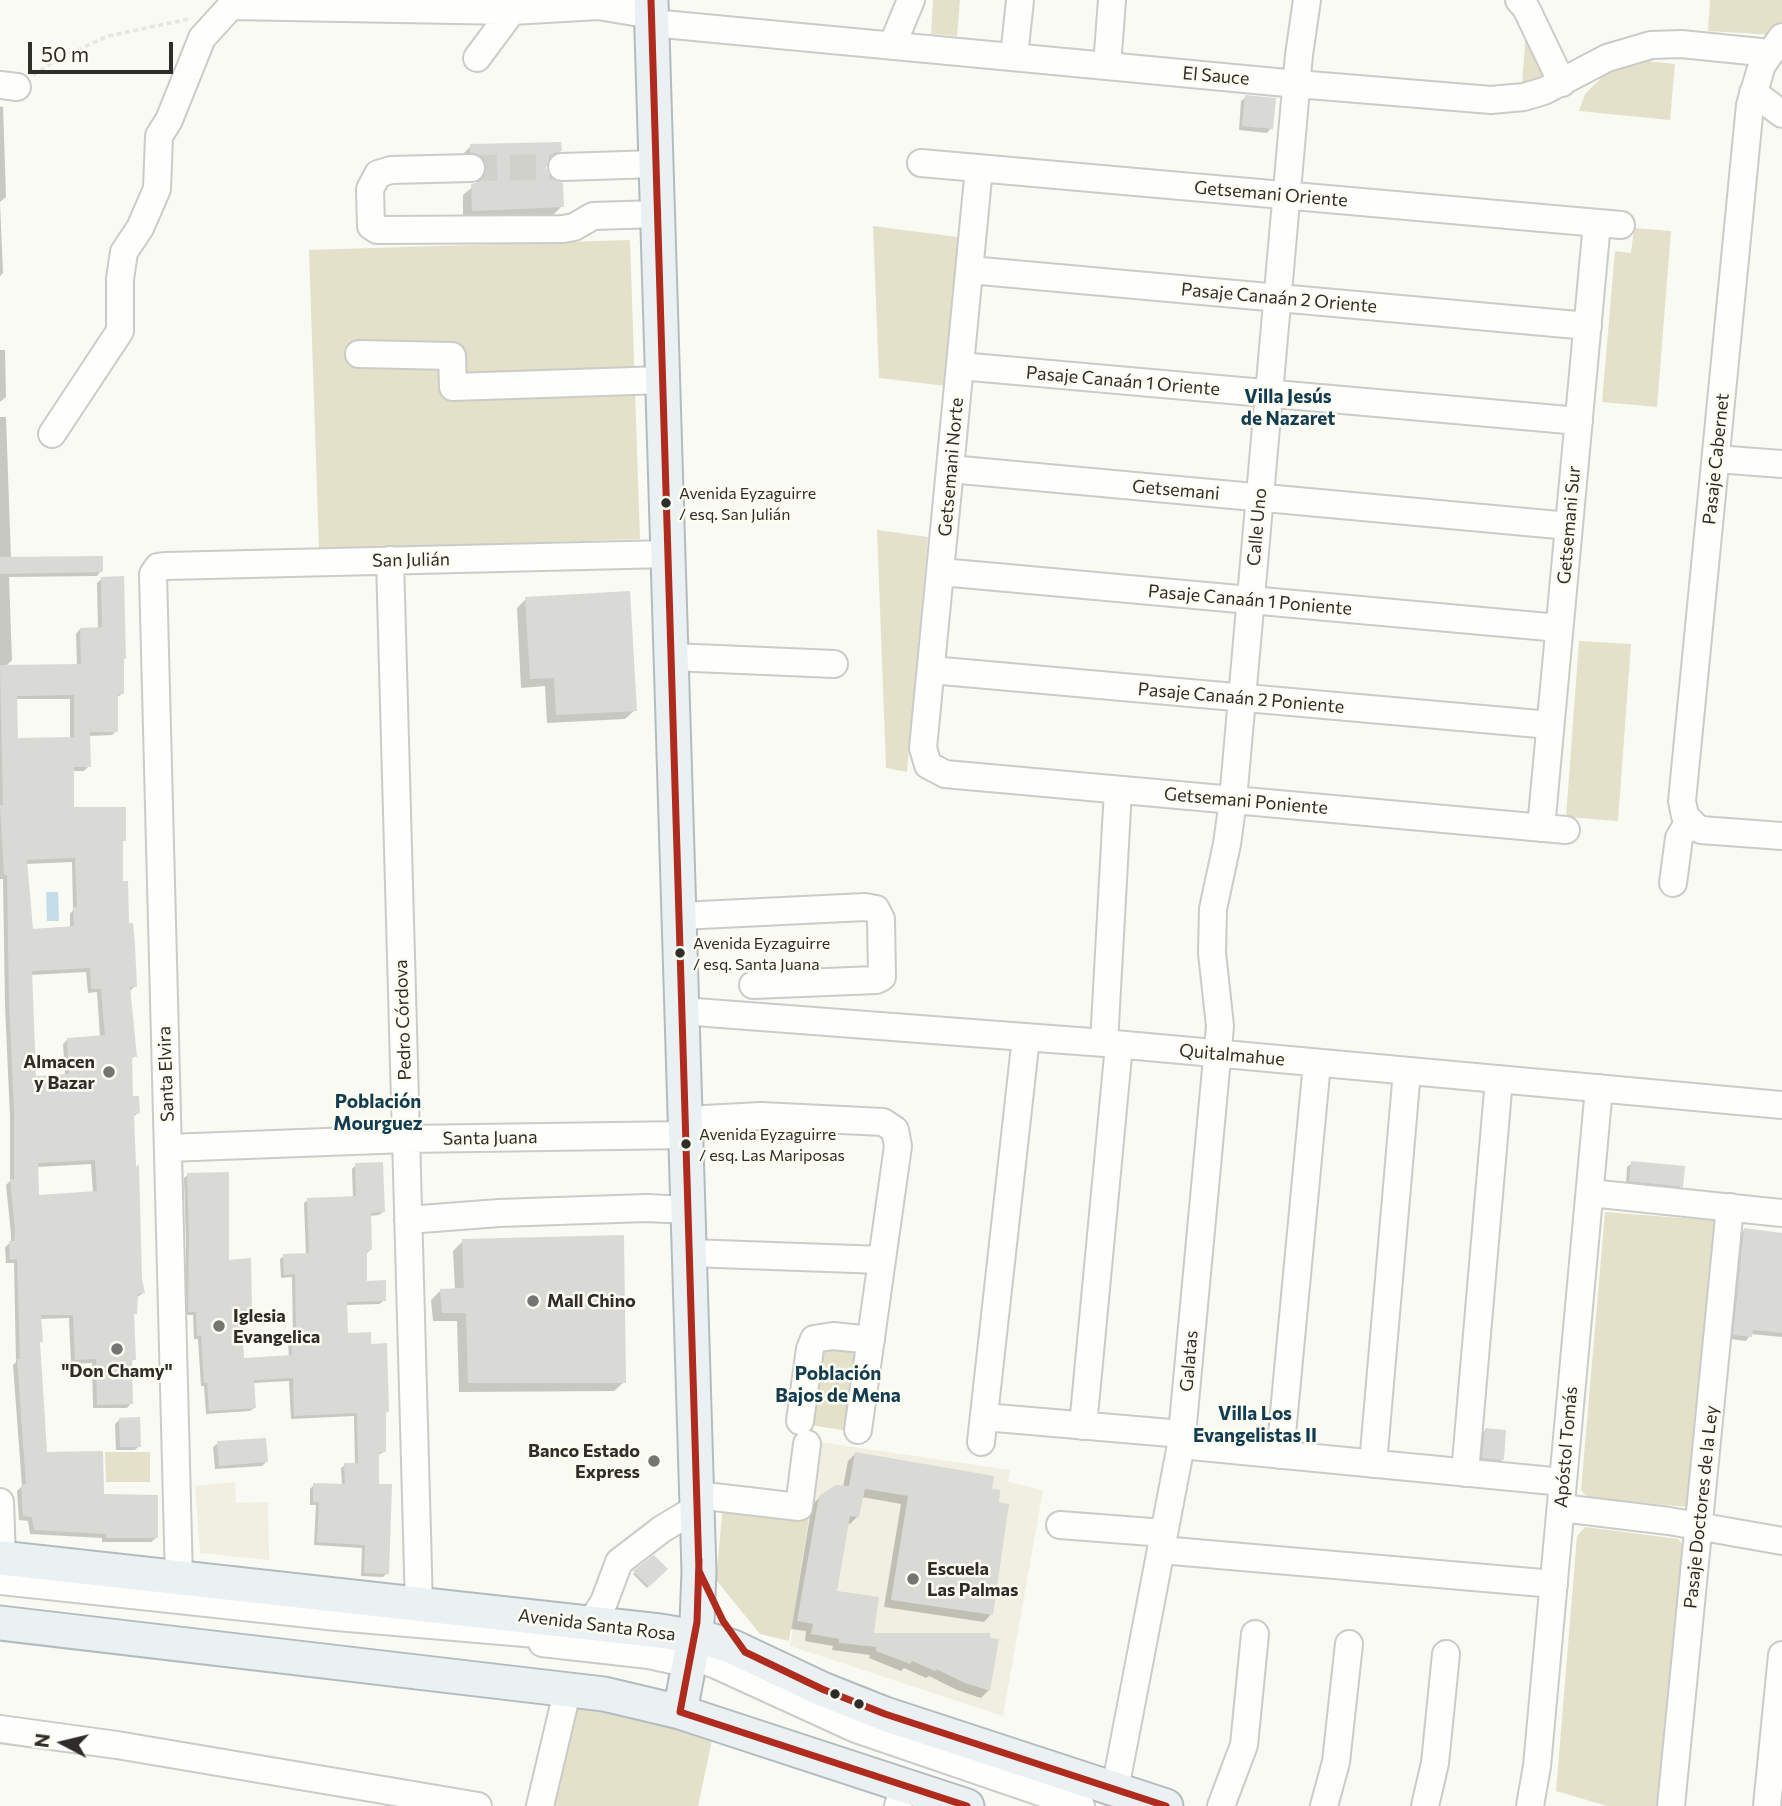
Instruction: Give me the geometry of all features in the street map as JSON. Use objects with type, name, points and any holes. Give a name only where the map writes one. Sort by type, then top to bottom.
[{"type":"main road","points":[[652,13],[699,1571],[692,1652],[680,1712]]},
{"type":"main road","name":"Avenida Santa Rosa","points":[[1,1565],[179,1579],[590,1624],[692,1652],[722,1643],[822,1689],[885,1714],[1166,1806]]},
{"type":"main road","points":[[699,1571],[723,1621],[746,1653]]},
{"type":"main road","points":[[0,1623],[568,1688],[615,1696],[680,1712],[901,1796],[967,1806]]},
{"type":"street","points":[[892,46],[911,0]]},
{"type":"street","points":[[1014,57],[1020,0]]},
{"type":"street","points":[[1107,66],[1112,0]]},
{"type":"street","name":"Calle Uno","points":[[1217,1054],[1220,1017],[1212,953],[1213,909],[1233,800],[1297,84],[1307,0]]},
{"type":"street","points":[[1519,0],[1526,8],[1562,83]]},
{"type":"street","name":"El Sauce","points":[[52,434],[120,331],[120,279],[124,252],[140,228],[157,189],[159,136],[169,120],[202,38],[231,6],[512,11],[598,6],[892,46],[1491,100],[1524,97],[1562,83],[1614,55],[1651,45],[1776,45]]},
{"type":"street","points":[[477,58],[512,11]]},
{"type":"street","name":"Pasaje Cabernet","points":[[1689,821],[1685,816],[1682,801],[1752,92],[1762,65],[1776,45]]},
{"type":"street","points":[[1752,92],[1782,114]]},
{"type":"street","name":"Getsemani Oriente","points":[[921,163],[1609,224]]},
{"type":"street","points":[[562,167],[656,164]]},
{"type":"street","points":[[471,168],[391,170],[378,174],[370,189],[371,226],[377,230],[563,229],[574,227],[593,216],[658,214]]},
{"type":"street","name":"Getsemani Norte","points":[[928,765],[923,748],[979,168]]},
{"type":"street","name":"Getsemani Sur","points":[[1553,829],[1550,725],[1588,326],[1609,224]]},
{"type":"street","name":"Pasaje Canaán 2 Oriente","points":[[970,270],[1588,326]]},
{"type":"street","points":[[359,354],[452,356],[453,387],[663,380]]},
{"type":"street","name":"Pasaje Canaán 1 Oriente","points":[[960,366],[1579,421]]},
{"type":"street","points":[[1716,459],[1782,464]]},
{"type":"street","name":"Getsemani","points":[[950,469],[1569,526]]},
{"type":"street","name":"San Julián","points":[[155,570],[166,566],[668,554]]},
{"type":"street","name":"Pedro Córdova","points":[[390,560],[419,1605]]},
{"type":"street","name":"Santa Elvira","points":[[155,570],[153,580],[179,1579]]},
{"type":"street","name":"Pasaje Canaán 1 Poniente","points":[[940,572],[1559,628]]},
{"type":"street","points":[[672,657],[834,664]]},
{"type":"street","name":"Pasaje Canaán 2 Poniente","points":[[931,670],[1550,725]]},
{"type":"street","name":"Getsemani Poniente","points":[[928,765],[945,774],[1553,829]]},
{"type":"street","points":[[1083,1426],[1112,1044],[1118,790]]},
{"type":"street","points":[[1673,883],[1679,838],[1689,821],[1695,827],[1708,831],[1782,836]]},
{"type":"street","points":[[680,916],[865,907],[877,909],[881,919],[882,976],[876,980],[752,985]]},
{"type":"street","name":"Quitalmahue","points":[[682,1011],[1112,1044],[1782,1105]]},
{"type":"street","points":[[1026,1037],[982,1429],[1083,1426],[1280,1455],[1563,1482]]},
{"type":"street","name":"Galatas","points":[[1115,1789],[1182,1440],[1217,1054]]},
{"type":"street","points":[[1280,1455],[1317,1063]]},
{"type":"street","points":[[1373,1464],[1407,1071]]},
{"type":"street","points":[[1465,1473],[1499,1079]]},
{"type":"street","name":"Apóstol Tomás","points":[[1535,1805],[1600,1088]]},
{"type":"street","name":"Santa Juana","points":[[168,1148],[686,1127],[761,1116],[883,1122],[895,1130],[898,1146],[882,1260]]},
{"type":"street","points":[[1590,1193],[1782,1213]]},
{"type":"street","name":"Pasaje Doctores de la Ley","points":[[1671,1806],[1730,1207]]},
{"type":"street","points":[[408,1220],[648,1208],[688,1210]]},
{"type":"street","points":[[690,1253],[882,1260],[858,1430]]},
{"type":"street","points":[[590,1624],[604,1602],[619,1562],[697,1502],[799,1507],[810,1349],[814,1339],[832,1336],[871,1340]]},
{"type":"street","points":[[0,1502],[1,1565],[337,1618],[637,1643],[692,1652],[856,1729],[1081,1806]]},
{"type":"street","points":[[1561,1508],[1699,1526],[1782,1541]]},
{"type":"street","points":[[1060,1525],[1162,1541],[1554,1584]]},
{"type":"street","points":[[0,1591],[649,1655],[692,1652]]},
{"type":"street","points":[[0,1609],[85,1632]]},
{"type":"street","points":[[1220,1806],[1240,1757],[1246,1732],[1255,1634]]},
{"type":"street","points":[[1324,1806],[1336,1762],[1349,1644]]},
{"type":"street","points":[[692,1652],[710,1672],[785,1712],[834,1733],[1052,1806]]},
{"type":"street","points":[[1425,1806],[1435,1763],[1446,1654]]},
{"type":"street","points":[[1767,1806],[1782,1655]]},
{"type":"street","points":[[540,1806],[568,1688]]},
{"type":"street","points":[[0,1729],[117,1745],[478,1806]]},
{"type":"path","points":[[15,84],[56,60],[108,36],[193,18]]},
{"type":"shaded area","points":[[933,0],[960,0],[957,36],[931,34]]},
{"type":"shaded area","points":[[1710,0],[1782,0],[1782,25],[1775,35],[1708,31]]},
{"type":"shaded area","points":[[1526,30],[1547,73],[1522,85]]},
{"type":"shaded area","points":[[1639,60],[1675,64],[1670,120],[1579,111],[1585,94],[1607,72]]},
{"type":"shaded area","points":[[873,226],[965,238],[946,386],[879,378]]},
{"type":"shaded area","points":[[1634,228],[1671,231],[1657,407],[1602,402],[1615,251],[1631,253]]},
{"type":"shaded area","points":[[630,240],[640,539],[319,550],[309,250]]},
{"type":"shaded area","points":[[877,530],[928,537],[907,772],[886,768]]},
{"type":"shaded area","points":[[1579,641],[1631,644],[1618,821],[1566,817]]},
{"type":"shaded area","points":[[1605,1212],[1719,1221],[1688,1507],[1588,1498],[1581,1490]]},
{"type":"shaded area","points":[[822,1346],[862,1353],[849,1431],[810,1425]]},
{"type":"shaded area","name":"Escuela Las Palmas","points":[[820,1442],[1010,1470],[1008,1482],[1043,1490],[1003,1716],[790,1646]]},
{"type":"shaded area","points":[[105,1452],[150,1452],[150,1482],[106,1482]]},
{"type":"shaded area","points":[[235,1482],[236,1503],[268,1502],[269,1560],[200,1553],[195,1486]]},
{"type":"shaded area","points":[[723,1505],[809,1518],[789,1641],[760,1634],[716,1580]]},
{"type":"shaded area","points":[[1585,1527],[1678,1539],[1687,1550],[1658,1806],[1607,1806],[1556,1791],[1577,1536]]},
{"type":"shaded area","points":[[575,1700],[714,1731],[698,1806],[548,1806]]},
{"type":"water","points":[[46,892],[58,892],[59,921],[47,921]]},
{"type":"building","points":[[1245,95],[1276,98],[1273,129],[1242,126]]},
{"type":"building","points":[[561,142],[562,151],[554,153],[546,168],[549,176],[563,183],[564,207],[472,211],[471,184],[479,182],[487,167],[484,159],[470,152],[470,144]]},
{"type":"building","points":[[103,556],[103,572],[0,574],[0,557]]},
{"type":"building","points":[[124,576],[124,694],[118,694],[118,732],[90,732],[91,767],[74,767],[74,807],[126,807],[123,881],[128,881],[129,923],[133,923],[135,946],[137,987],[130,987],[137,1057],[132,1057],[133,1096],[139,1096],[140,1113],[134,1114],[136,1166],[139,1165],[142,1279],[145,1293],[138,1294],[137,1314],[134,1314],[136,1360],[132,1360],[133,1404],[97,1405],[96,1359],[75,1360],[73,1315],[41,1315],[43,1342],[40,1342],[47,1452],[103,1451],[104,1494],[158,1495],[158,1538],[106,1538],[106,1534],[34,1530],[32,1517],[23,1516],[21,1485],[26,1484],[17,1359],[20,1359],[17,1259],[10,1260],[9,1241],[14,1241],[15,1229],[10,1179],[14,1179],[14,1111],[7,875],[4,875],[0,805],[3,805],[0,665],[81,664],[80,628],[102,627],[101,577]],"holes":[[[74,695],[74,737],[18,738],[17,696]],[[75,858],[77,907],[73,907],[74,926],[33,929],[27,860]],[[90,968],[91,989],[101,989],[105,1035],[67,1038],[69,1074],[36,1076],[32,971]],[[95,1160],[97,1191],[39,1195],[38,1163]]]},
{"type":"building","points":[[630,591],[637,711],[556,715],[554,678],[530,679],[525,597]]},
{"type":"building","points":[[1631,1161],[1685,1166],[1683,1187],[1629,1181]]},
{"type":"building","points":[[383,1162],[385,1212],[371,1213],[372,1250],[367,1251],[367,1281],[386,1280],[386,1301],[347,1302],[348,1333],[371,1332],[371,1344],[387,1343],[389,1412],[386,1412],[386,1452],[379,1452],[379,1484],[392,1484],[389,1574],[364,1573],[365,1545],[317,1542],[319,1502],[313,1502],[313,1483],[345,1484],[344,1463],[358,1463],[357,1413],[294,1416],[293,1378],[254,1380],[256,1408],[209,1411],[201,1336],[197,1336],[196,1312],[188,1312],[187,1173],[229,1172],[229,1260],[251,1258],[252,1309],[241,1310],[244,1358],[292,1355],[291,1335],[296,1335],[295,1274],[284,1275],[283,1254],[309,1253],[307,1198],[356,1196],[355,1163]]},
{"type":"building","points":[[1744,1228],[1782,1233],[1782,1333],[1753,1330],[1752,1337],[1733,1335]]},
{"type":"building","name":"Mall Chino","points":[[624,1235],[626,1383],[468,1383],[466,1313],[442,1313],[440,1289],[464,1288],[462,1239]]},
{"type":"building","points":[[140,1417],[141,1447],[120,1447],[119,1418]]},
{"type":"building","points":[[1485,1428],[1506,1430],[1504,1460],[1482,1458]]},
{"type":"building","points":[[266,1438],[268,1462],[219,1466],[217,1441]]},
{"type":"building","points":[[855,1452],[994,1476],[992,1489],[1000,1490],[999,1502],[1009,1504],[993,1615],[891,1600],[908,1496],[865,1489],[859,1517],[850,1516],[837,1591],[879,1597],[874,1633],[990,1633],[990,1638],[999,1639],[990,1691],[936,1669],[935,1671],[912,1661],[910,1664],[876,1651],[876,1647],[839,1643],[839,1639],[811,1634],[813,1624],[797,1621],[819,1496],[836,1485],[849,1486]]},
{"type":"building","points":[[654,1555],[668,1569],[649,1587],[633,1571]]},
{"type":"tunnel","points":[[471,168],[562,167]]},
{"type":"transit line","points":[[651,0],[699,1571],[723,1621],[745,1652],[822,1689],[885,1714],[1166,1806]]},
{"type":"transit line","points":[[699,1560],[697,1622],[680,1712],[967,1806]]},
{"type":"place","name":"Avenida Eyzaguirre / esq. San Julián","points":[[666,503]]},
{"type":"place","name":"Avenida Eyzaguirre / esq. Santa Juana","points":[[680,953]]},
{"type":"place","name":"Almacen y Bazar","points":[[109,1072]]},
{"type":"place","name":"Avenida Eyzaguirre / esq. Las Mariposas","points":[[686,1144]]},
{"type":"place","name":"Mall Chino","points":[[533,1301]]},
{"type":"place","name":"Iglesia Evangelica","points":[[219,1326]]},
{"type":"place","name":"\"Don Chamy\"","points":[[117,1349]]},
{"type":"place","name":"Banco Estado Express","points":[[654,1461]]},
{"type":"place","name":"Escuela Las Palmas","points":[[913,1579]]},
{"type":"district","name":"Villa Jesús de Nazaret","points":[[1288,408]]},
{"type":"district","name":"Población Mourguez","points":[[378,1113]]},
{"type":"district","name":"Población Bajos de Mena","points":[[838,1385]]},
{"type":"district","name":"Villa Los Evangelistas II","points":[[1255,1425]]}]
